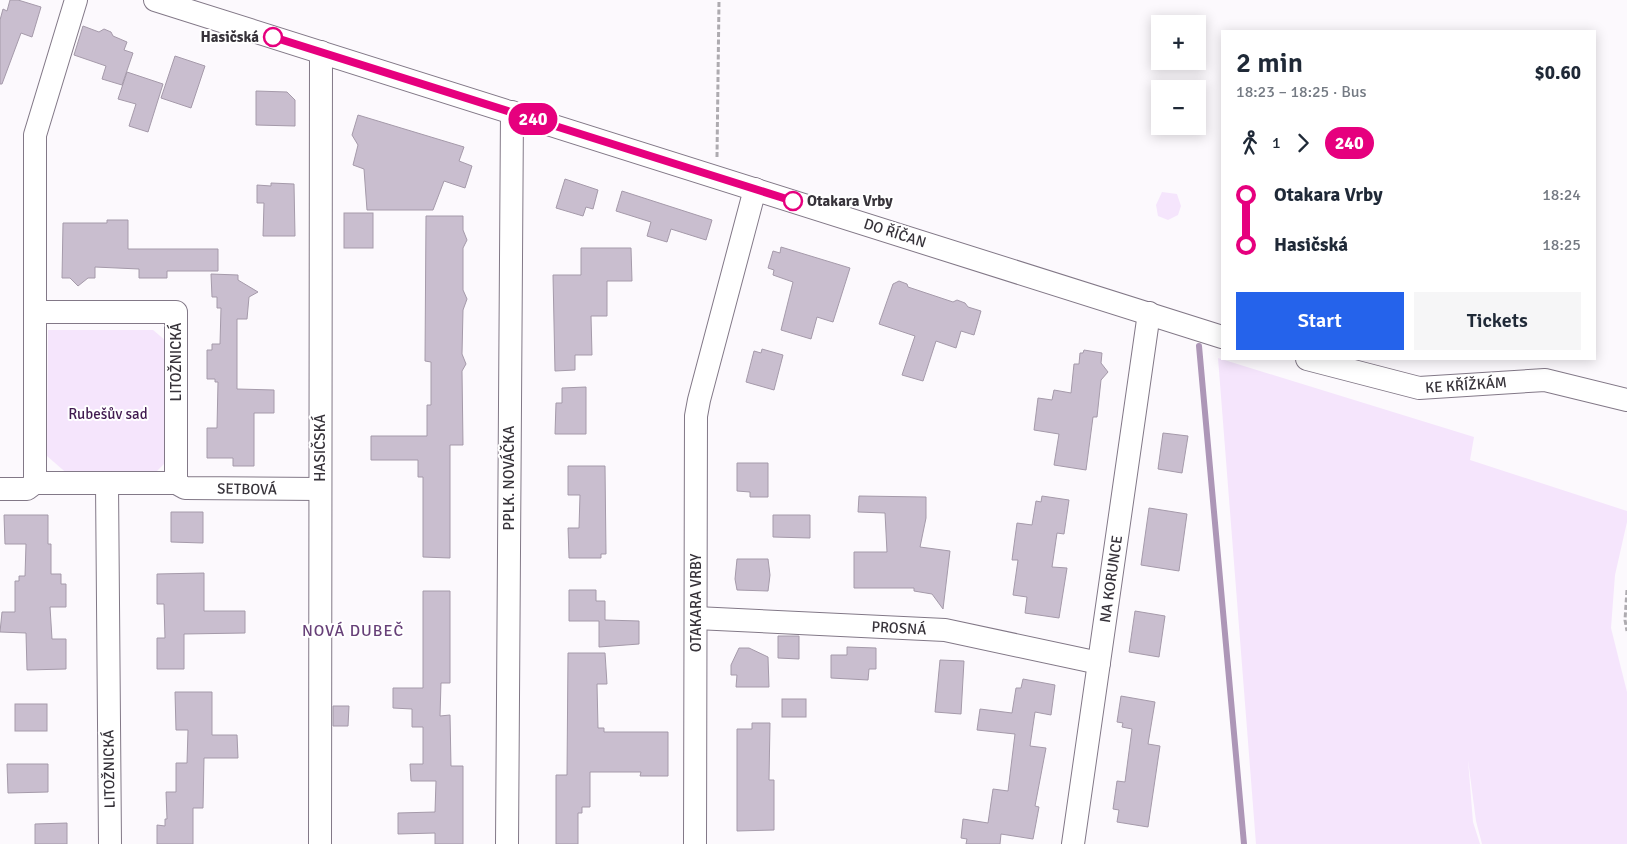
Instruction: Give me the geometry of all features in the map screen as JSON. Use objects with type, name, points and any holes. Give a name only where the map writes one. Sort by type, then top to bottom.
[{"type":"street","points":[[35,483],[35,135],[76,0]]},
{"type":"street","name":"DO ŘÍČAN","points":[[155,0],[1149,313]]},
{"type":"street","name":"HASIČSKÁ","points":[[320,844],[321,52]]},
{"type":"street","name":"PPLK. NOVÁČKA","points":[[507,844],[512,112]]},
{"type":"street","name":"OTAKARA VRBY","points":[[695,844],[696,416],[756,189]]},
{"type":"street","name":"LITOŽNICKÁ","points":[[35,312],[176,312],[176,483]]},
{"type":"street","points":[[1149,313],[1221,337]]},
{"type":"street","name":"NA KORUNCE","points":[[1073,844],[1149,313]]},
{"type":"street","name":"KE KŘÍŽKÁM","points":[[1311,360],[1419,388],[1544,380],[1627,400]]},
{"type":"street","points":[[0,489],[27,489],[35,483],[176,483]]},
{"type":"street","name":"LITOŽNICKÁ","points":[[107,483],[110,844]]},
{"type":"street","name":"SETBOVÁ","points":[[176,483],[185,488],[320,489]]},
{"type":"street","name":"PROSNÁ","points":[[696,618],[945,630],[1099,663]]},
{"type":"path","points":[[718,0],[717,163],[724,179]]},
{"type":"path","points":[[1627,590],[1627,631]]},
{"type":"green space","points":[[1162,192],[1177,194],[1181,206],[1178,215],[1168,220],[1158,216],[1156,205]]},
{"type":"green space","name":"Rubešův sad","points":[[48,330],[153,330],[166,341],[169,459],[149,479],[70,476],[47,456]]},
{"type":"green space","points":[[1218,358],[1474,437],[1470,460],[1627,511],[1627,522],[1615,575],[1611,628],[1627,692],[1627,844],[1482,844],[1476,821],[1468,760],[1473,822],[1480,844],[1256,844]]},
{"type":"building","points":[[10,0],[18,0],[41,7],[32,37],[21,33],[2,84],[0,84],[0,20],[3,9],[7,11]]},
{"type":"building","points":[[83,26],[99,32],[104,29],[111,32],[113,36],[127,42],[124,50],[133,53],[122,85],[102,79],[106,66],[74,55]]},
{"type":"building","points":[[175,56],[205,66],[191,108],[161,98]]},
{"type":"building","points":[[127,72],[163,84],[148,132],[129,126],[136,104],[118,99]]},
{"type":"building","points":[[256,91],[287,92],[295,100],[295,126],[256,125]]},
{"type":"building","points":[[358,115],[464,147],[459,161],[472,166],[465,188],[444,181],[433,210],[367,210],[364,169],[353,165],[358,145],[352,135]]},
{"type":"building","points":[[565,179],[598,190],[593,209],[586,207],[583,216],[556,208]]},
{"type":"building","points":[[271,183],[294,184],[295,236],[263,236],[264,203],[257,203],[257,185],[271,186]]},
{"type":"building","points":[[622,191],[712,220],[706,240],[671,229],[667,242],[647,236],[651,222],[616,211]]},
{"type":"building","points":[[344,213],[373,213],[373,248],[344,248]]},
{"type":"building","points":[[426,216],[463,216],[463,230],[467,240],[463,248],[463,290],[467,299],[463,310],[462,354],[466,364],[462,371],[463,445],[450,445],[450,558],[423,557],[423,477],[418,477],[418,460],[371,460],[371,436],[427,436],[427,405],[431,405],[431,362],[425,361]]},
{"type":"building","points":[[107,220],[128,220],[128,249],[218,249],[218,271],[167,271],[167,278],[139,278],[139,269],[95,267],[95,278],[88,278],[78,286],[70,278],[62,278],[63,223],[107,223]]},
{"type":"building","points":[[781,247],[850,268],[833,322],[817,317],[811,339],[781,330],[793,282],[773,275],[774,270],[768,268],[773,251],[780,253]]},
{"type":"building","points":[[581,248],[631,248],[632,281],[607,281],[607,316],[591,316],[592,355],[575,355],[575,370],[555,371],[553,275],[581,275]]},
{"type":"building","points":[[211,274],[238,275],[238,280],[258,292],[249,297],[247,319],[237,319],[237,389],[274,390],[274,413],[254,413],[254,466],[233,466],[233,458],[207,458],[207,428],[217,428],[218,382],[215,382],[215,379],[207,379],[207,350],[212,350],[212,344],[220,344],[221,308],[217,308],[217,297],[212,297]]},
{"type":"building","points":[[899,281],[907,284],[908,287],[953,302],[957,300],[965,303],[968,307],[981,311],[974,335],[961,331],[956,348],[936,341],[923,381],[902,375],[915,336],[879,324],[893,284]]},
{"type":"building","points":[[762,349],[783,355],[774,390],[746,382],[754,351],[761,353]]},
{"type":"building","points":[[1084,350],[1102,353],[1101,363],[1108,372],[1101,380],[1097,417],[1093,417],[1086,470],[1054,465],[1059,434],[1034,430],[1038,398],[1052,400],[1054,390],[1071,393],[1074,364],[1079,364],[1080,353],[1083,353]]},
{"type":"building","points":[[586,387],[586,434],[555,434],[556,403],[562,403],[562,388]]},
{"type":"building","points":[[1163,433],[1188,436],[1182,473],[1158,469]]},
{"type":"building","points":[[737,463],[768,463],[768,497],[750,497],[750,492],[737,491]]},
{"type":"building","points":[[568,466],[605,466],[606,554],[601,554],[601,558],[569,558],[568,528],[579,528],[580,495],[568,495]]},
{"type":"building","points":[[859,496],[926,497],[926,518],[920,547],[950,551],[943,609],[932,594],[914,591],[914,588],[854,588],[854,552],[887,552],[885,513],[858,512]]},
{"type":"building","points":[[1042,496],[1069,500],[1064,534],[1057,533],[1052,567],[1067,568],[1059,618],[1025,613],[1027,597],[1013,595],[1018,560],[1012,560],[1017,523],[1032,525],[1036,501],[1041,502]]},
{"type":"building","points":[[1149,508],[1187,514],[1179,571],[1141,565]]},
{"type":"building","points":[[171,512],[203,512],[203,543],[171,542]]},
{"type":"building","points":[[4,515],[48,515],[48,544],[51,544],[51,574],[61,574],[61,584],[66,584],[66,607],[50,607],[52,639],[66,639],[66,669],[27,670],[26,633],[0,632],[2,612],[15,612],[15,581],[19,581],[19,576],[25,576],[26,544],[5,544]]},
{"type":"building","points":[[773,515],[810,515],[810,538],[773,537]]},
{"type":"building","points":[[737,559],[768,559],[770,575],[768,591],[737,590],[735,579]]},
{"type":"building","points":[[204,573],[204,611],[245,611],[245,633],[184,634],[184,669],[157,669],[157,638],[165,638],[164,604],[157,604],[157,574]]},
{"type":"building","points":[[569,590],[596,590],[596,601],[605,601],[605,620],[639,621],[639,644],[599,647],[599,621],[569,621]]},
{"type":"building","points":[[423,591],[450,591],[450,683],[441,683],[440,716],[450,715],[451,766],[463,766],[463,844],[435,844],[435,833],[398,834],[398,813],[435,812],[436,781],[411,781],[410,764],[423,764],[423,727],[412,727],[412,709],[393,708],[393,688],[423,688]]},
{"type":"building","points":[[1135,611],[1165,616],[1159,657],[1129,652]]},
{"type":"building","points":[[778,636],[799,636],[799,659],[778,658]]},
{"type":"building","points":[[847,647],[876,648],[876,669],[869,669],[868,680],[831,678],[831,655],[847,655]]},
{"type":"building","points":[[739,648],[749,648],[768,657],[769,687],[736,687],[737,675],[731,675],[731,665]]},
{"type":"building","points":[[568,653],[605,653],[607,684],[597,684],[598,728],[604,728],[604,732],[668,732],[668,776],[640,776],[641,772],[590,772],[590,807],[582,807],[582,813],[578,813],[578,844],[556,844],[556,775],[567,775]]},
{"type":"building","points":[[940,660],[964,661],[961,714],[935,712]]},
{"type":"building","points":[[1023,679],[1055,685],[1051,715],[1035,712],[1030,746],[1046,748],[1035,806],[1039,807],[1033,839],[1001,834],[1000,844],[966,844],[967,839],[961,838],[963,819],[988,823],[993,789],[1008,791],[1015,734],[977,730],[980,709],[1012,713],[1016,688],[1021,688]]},
{"type":"building","points":[[175,692],[212,692],[212,735],[237,735],[238,758],[204,758],[203,808],[193,808],[193,844],[157,844],[157,825],[165,826],[165,819],[167,819],[166,792],[176,792],[176,763],[187,763],[188,730],[176,730]]},
{"type":"building","points":[[1121,696],[1155,702],[1148,744],[1160,746],[1148,827],[1117,822],[1119,810],[1113,809],[1117,781],[1125,782],[1132,729],[1122,727],[1123,723],[1117,722]]},
{"type":"building","points":[[782,699],[806,699],[806,717],[782,717]]},
{"type":"building","points":[[15,704],[47,704],[47,731],[15,731]]},
{"type":"building","points":[[333,706],[349,706],[348,726],[333,726]]},
{"type":"building","points":[[752,723],[770,723],[769,780],[774,780],[774,830],[737,831],[737,729],[752,729]]},
{"type":"building","points":[[7,764],[48,764],[48,792],[8,793]]},
{"type":"building","points":[[67,823],[67,844],[35,844],[35,824]]},
{"type":"waterway","points":[[1199,346],[1244,844]]},
{"type":"bus line","name":"240","points":[[273,37],[793,201]]},
{"type":"place","name":"Hasičská","points":[[273,37]]},
{"type":"place","name":"Otakara Vrby","points":[[793,201]]},
{"type":"district","name":"NOVÁ DUBEČ","points":[[353,630]]}]
